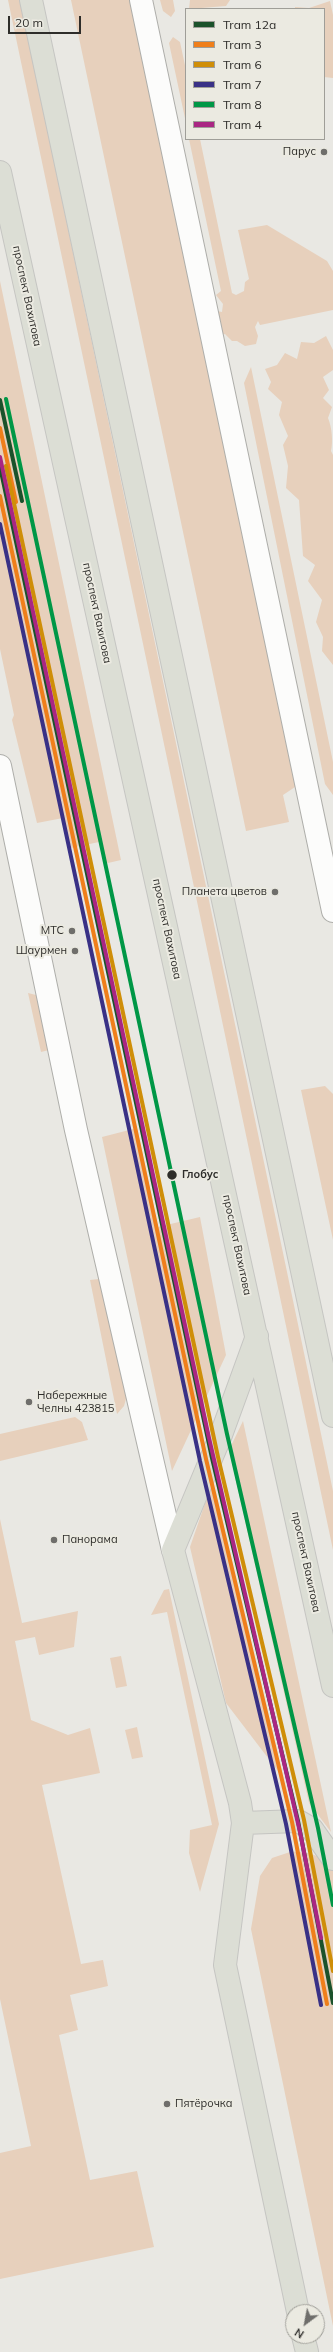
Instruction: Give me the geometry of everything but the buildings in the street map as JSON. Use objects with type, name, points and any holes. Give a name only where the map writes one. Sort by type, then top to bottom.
[{"type":"main road","points":[[31,0],[333,1416]]},
{"type":"main road","name":"проспект Вахитова","points":[[0,172],[258,1336],[333,1686]]},
{"type":"main road","points":[[258,1336],[219,1441],[173,1550],[243,1823],[225,1965],[296,2304]]},
{"type":"main road","points":[[243,1823],[298,1821],[312,1829],[333,1859]]},
{"type":"street","points":[[141,0],[333,912]]},
{"type":"street","points":[[0,766],[79,1145],[173,1550]]},
{"type":"shaded area","points":[[8,0],[20,0],[333,1491],[333,1550]]},
{"type":"shaded area","points":[[71,0],[131,0],[298,785],[283,795],[289,822],[246,831]]},
{"type":"shaded area","points":[[160,0],[173,0],[175,11],[171,17],[163,11]]},
{"type":"shaded area","points":[[190,0],[230,0],[226,6],[189,8]]},
{"type":"shaded area","points":[[330,1],[333,15],[333,78],[325,77],[325,8],[309,8]]},
{"type":"shaded area","points":[[173,37],[180,42],[185,65],[185,118],[169,43]]},
{"type":"shaded area","points":[[189,140],[200,140],[232,293],[236,295],[244,291],[245,282],[249,279],[238,230],[267,225],[327,261],[333,271],[333,310],[260,325],[258,321],[255,327],[258,336],[256,344],[245,346],[237,341],[232,341],[225,334],[218,336],[217,311],[222,312],[223,304],[216,295],[221,291]]},
{"type":"shaded area","points":[[0,281],[121,860],[108,863],[103,860],[99,842],[71,848],[63,818],[37,823],[12,720],[14,715],[0,649]]},
{"type":"shaded area","points":[[326,336],[333,350],[333,370],[323,377],[329,390],[323,398],[332,407],[328,418],[331,430],[331,451],[333,455],[333,665],[322,651],[323,637],[316,622],[322,600],[308,581],[315,565],[303,556],[299,500],[286,488],[288,466],[283,445],[288,436],[279,415],[282,402],[268,389],[271,382],[265,369],[277,365],[285,353],[297,359],[301,342],[314,343]]},
{"type":"shaded area","points":[[251,367],[333,762],[333,795],[325,784],[244,383]]},
{"type":"shaded area","points":[[28,993],[40,996],[53,1049],[41,1052]]},
{"type":"shaded area","points":[[325,1086],[333,1094],[333,1240],[301,1090]]},
{"type":"shaded area","points":[[137,1128],[158,1227],[200,1217],[226,1355],[172,1471],[102,1137]]},
{"type":"shaded area","points":[[99,1279],[127,1395],[124,1406],[117,1414],[90,1280]]},
{"type":"shaded area","points":[[75,1417],[82,1422],[88,1440],[0,1461],[0,1434]]},
{"type":"shaded area","points":[[243,1421],[331,1832],[309,1803],[229,1450]]},
{"type":"shaded area","points":[[212,1483],[281,1775],[226,1703],[190,1547]]},
{"type":"shaded area","points":[[0,1519],[22,1623],[78,1611],[74,1647],[39,1655],[35,1637],[15,1641],[31,1720],[68,1735],[90,1728],[100,1773],[42,1785],[81,1964],[103,1960],[108,1986],[70,1995],[78,2030],[59,2035],[90,2180],[137,2171],[154,2247],[0,2279],[0,2153],[31,2146],[0,1999]]},
{"type":"shaded area","points":[[169,1589],[219,1824],[200,1892],[189,1853],[190,1830],[212,1825],[167,1612],[151,1615],[164,1590]]},
{"type":"shaded area","points":[[121,1656],[127,1686],[116,1688],[110,1658]]},
{"type":"shaded area","points":[[137,1727],[143,1757],[132,1759],[125,1730]]},
{"type":"shaded area","points":[[290,1852],[303,1852],[314,1855],[325,1861],[333,1871],[333,2326],[251,1929],[260,1876],[272,1858]]},
{"type":"tram line","name":"8","points":[[6,399],[227,1434],[318,1828],[333,1905]]},
{"type":"tram line","name":"12а","points":[[0,400],[22,501]]},
{"type":"tram line","name":"3","points":[[0,428],[16,502]]},
{"type":"tram line","name":"4","points":[[0,457],[209,1438],[300,1832],[321,1938]]},
{"type":"tram line","name":"6","points":[[6,466],[218,1457],[304,1820],[333,1971]]},
{"type":"tram line","name":"12а","points":[[0,467],[212,1458],[298,1821],[333,2003]]},
{"type":"tram line","name":"3","points":[[0,496],[206,1459],[292,1822],[327,2004]]},
{"type":"tram line","name":"7","points":[[0,524],[200,1461],[286,1824],[321,2005]]},
{"type":"place","name":"Парус","points":[[324,152]]},
{"type":"place","name":"Планета цветов","points":[[275,892]]},
{"type":"place","name":"МТС","points":[[72,931]]},
{"type":"place","name":"Шаурмен","points":[[75,951]]},
{"type":"place","name":"Глобус","points":[[172,1175]]},
{"type":"place","name":"Набережные Челны 423815","points":[[29,1402]]},
{"type":"place","name":"Панорама","points":[[54,1540]]},
{"type":"place","name":"Пятёрочка","points":[[167,2104]]}]
